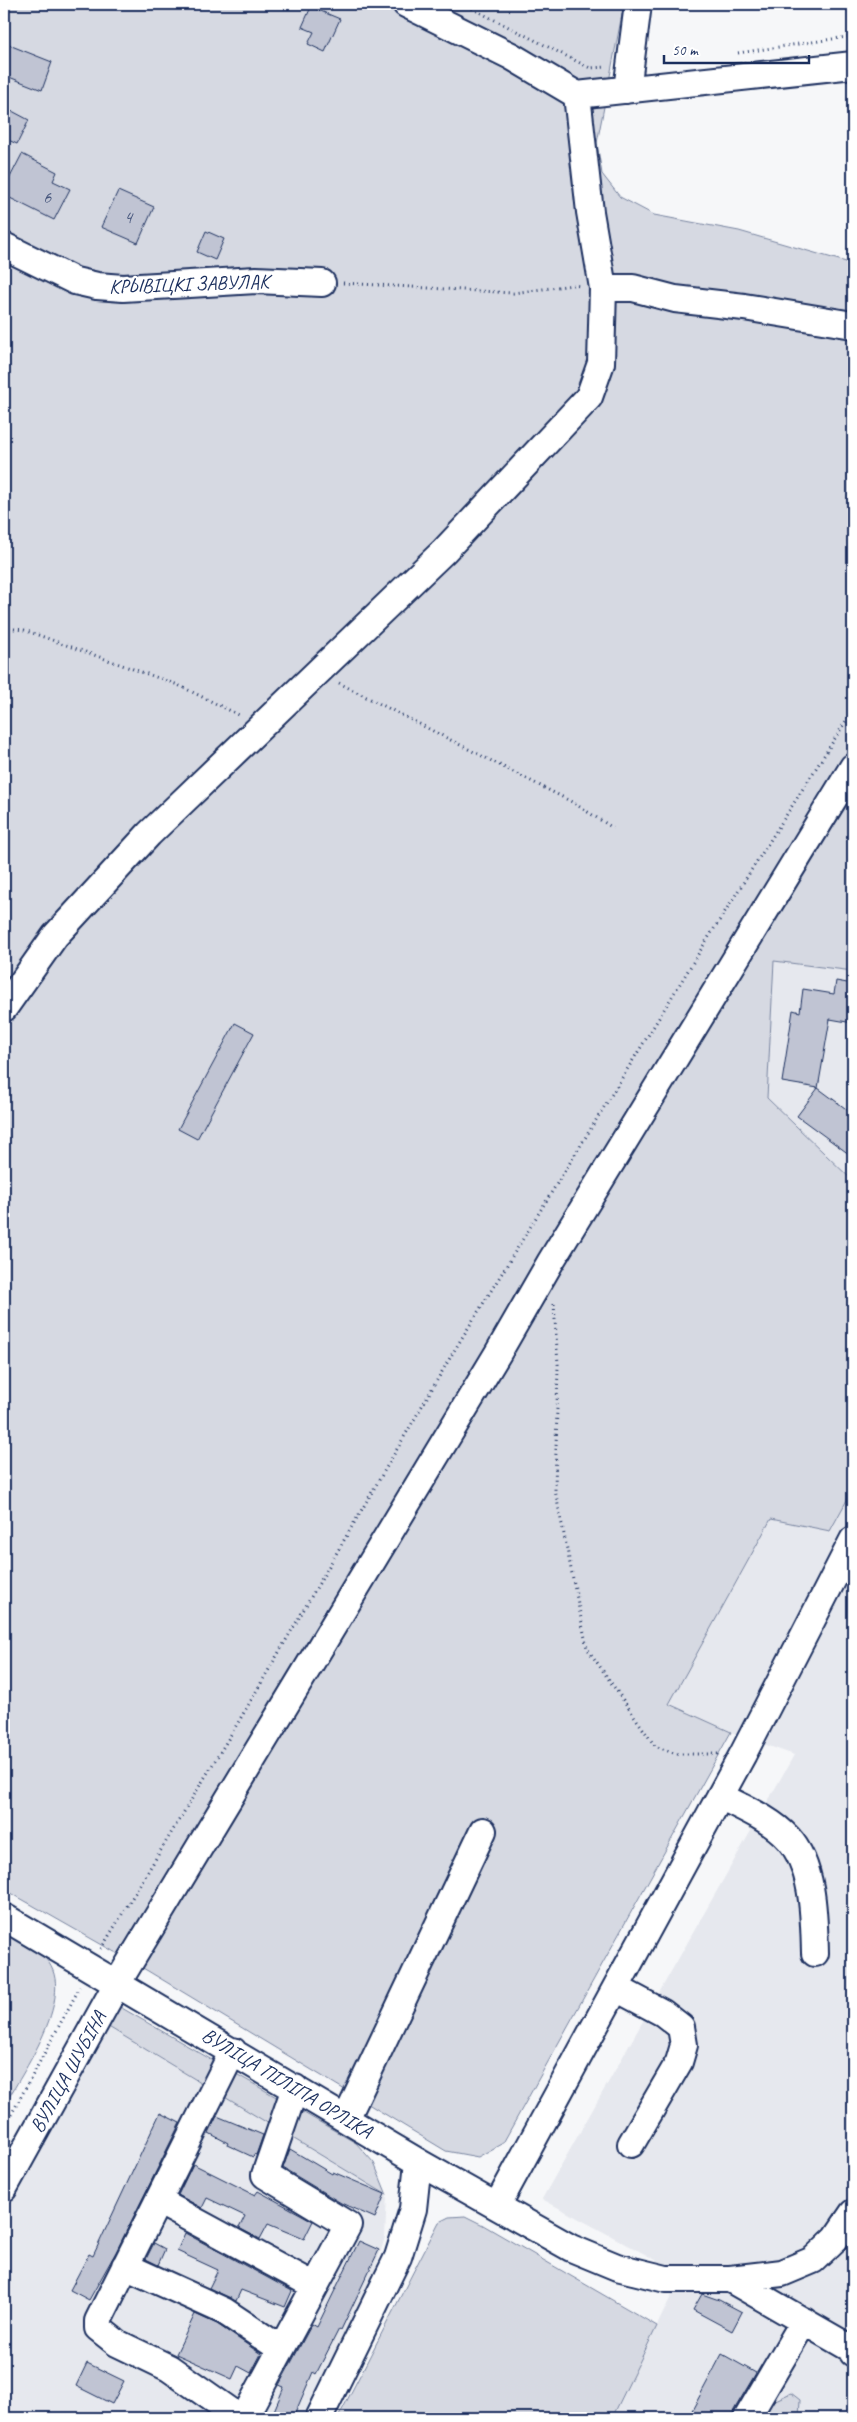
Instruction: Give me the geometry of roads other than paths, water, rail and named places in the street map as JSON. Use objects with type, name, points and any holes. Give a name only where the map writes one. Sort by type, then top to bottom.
[{"type":"street","points":[[406,4],[511,56],[577,95],[853,65]]},
{"type":"street","points":[[627,90],[638,4]]},
{"type":"street","points":[[4,1008],[55,936],[150,834],[444,551],[589,397],[600,363],[602,288],[590,212],[577,95]]},
{"type":"street","name":"КРЫВІЦКІ ЗАВУЛАК","points":[[4,246],[75,281],[97,286],[123,288],[256,280],[322,282]]},
{"type":"street","points":[[602,288],[633,288],[675,299],[744,307],[853,325]]},
{"type":"street","name":"ВУЛІЦА ШУБІНА","points":[[4,2188],[118,1982],[498,1353],[551,1260],[853,767]]},
{"type":"street","points":[[497,2206],[743,1754],[853,1540]]},
{"type":"street","points":[[720,1796],[766,1821],[789,1839],[802,1862],[810,1888],[815,1953]]},
{"type":"street","points":[[346,2119],[483,1831]]},
{"type":"street","name":"ВУЛІЦА ПІЛІПА ОРЛІКА","points":[[4,1917],[118,1982],[418,2162],[571,2248],[617,2266],[666,2279],[730,2279],[782,2273],[813,2260],[836,2238],[853,2213]]},
{"type":"street","points":[[616,1988],[663,2013],[681,2027],[684,2044],[679,2062],[631,2144]]},
{"type":"street","points":[[233,2051],[98,2320],[98,2328],[117,2343],[169,2368],[242,2418],[348,2225],[265,2175],[295,2088]]},
{"type":"street","points":[[320,2418],[398,2257],[413,2209],[418,2162]]},
{"type":"street","points":[[158,2201],[315,2286]]},
{"type":"street","points":[[125,2266],[224,2310],[281,2349]]},
{"type":"street","points":[[730,2279],[850,2348],[853,2353]]},
{"type":"street","points":[[747,2418],[804,2321]]}]
